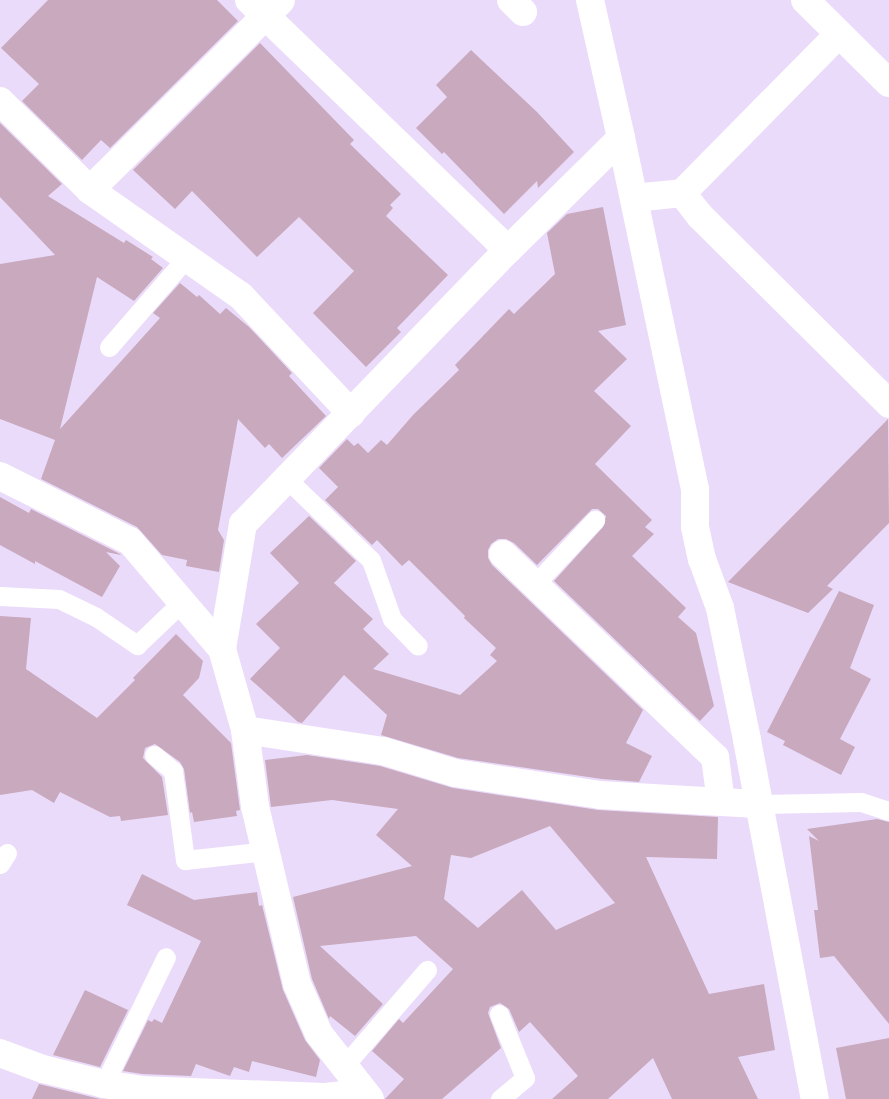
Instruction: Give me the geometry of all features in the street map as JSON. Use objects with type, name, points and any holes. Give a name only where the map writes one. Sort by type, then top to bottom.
[{"type":"street","points":[[590,0],[695,489],[695,527],[702,559],[720,608],[747,740],[814,1099]]},
{"type":"street","points":[[805,0],[889,83]]},
{"type":"street","points":[[90,190],[265,5],[508,250]]},
{"type":"street","points":[[634,198],[682,193],[839,34]]},
{"type":"street","points":[[0,101],[90,190],[241,296],[351,413]]},
{"type":"street","points":[[222,648],[243,524],[508,250],[621,138]]},
{"type":"street","points":[[682,193],[700,216],[889,404]]},
{"type":"street","points":[[0,476],[130,541],[222,648],[246,730],[255,806],[297,984],[319,1034],[367,1096]]},
{"type":"street","points":[[503,554],[715,757],[721,802]]},
{"type":"street","points":[[246,730],[383,750],[455,773],[590,794],[758,804]]},
{"type":"street","points":[[0,1053],[44,1069],[139,1094],[367,1096]]},
{"type":"lane","points":[[110,347],[187,258]]},
{"type":"lane","points":[[287,479],[371,560],[392,619],[418,646]]},
{"type":"lane","points":[[535,584],[596,520]]},
{"type":"lane","points":[[0,596],[58,599],[96,617],[137,645],[182,602]]},
{"type":"lane","points":[[154,755],[173,771],[185,860],[266,851]]},
{"type":"lane","points":[[758,804],[861,802],[889,812]]},
{"type":"lane","points":[[104,1084],[166,957]]},
{"type":"lane","points":[[344,1066],[427,970]]},
{"type":"lane","points":[[499,1014],[525,1078],[500,1099]]},
{"type":"building","points":[[48,0],[217,0],[238,21],[110,148],[101,140],[82,160],[22,101],[39,84],[1,48]]},
{"type":"building","points":[[260,43],[354,140],[350,144],[401,194],[390,205],[393,208],[386,216],[448,275],[397,328],[401,332],[366,367],[313,313],[354,271],[299,217],[257,257],[192,191],[175,209],[133,170]]},
{"type":"building","points":[[471,50],[537,112],[574,152],[538,188],[537,181],[504,214],[444,152],[442,154],[416,128],[447,97],[436,85]]},
{"type":"building","points":[[0,123],[62,184],[48,196],[124,243],[126,240],[153,257],[151,259],[163,268],[134,301],[97,277],[60,429],[160,318],[153,313],[180,283],[197,297],[199,295],[220,314],[226,308],[249,327],[292,373],[289,376],[326,416],[282,458],[269,444],[265,448],[238,419],[218,530],[224,540],[219,572],[186,566],[187,560],[162,555],[137,527],[41,479],[55,440],[0,419],[0,264],[55,255],[0,197]]},
{"type":"building","points":[[603,207],[626,325],[598,331],[627,359],[594,391],[631,426],[595,464],[652,520],[645,527],[654,534],[632,556],[686,608],[678,617],[696,633],[714,706],[700,721],[554,581],[603,527],[606,516],[598,509],[592,509],[537,565],[514,543],[506,539],[498,539],[491,544],[488,550],[488,558],[492,565],[643,710],[626,743],[652,756],[639,782],[602,779],[458,758],[381,735],[387,715],[344,675],[302,723],[298,722],[250,679],[280,648],[256,624],[299,583],[270,553],[309,516],[356,561],[334,583],[373,619],[363,629],[389,654],[373,669],[460,695],[497,661],[490,655],[496,648],[464,618],[465,616],[409,560],[402,566],[377,540],[372,545],[325,500],[338,487],[319,468],[347,439],[354,446],[358,443],[368,453],[381,440],[387,445],[413,415],[459,370],[455,365],[509,309],[514,314],[555,274],[547,233],[567,214]]},
{"type":"building","points":[[888,419],[889,523],[827,586],[833,589],[808,613],[728,582]]},
{"type":"building","points":[[0,497],[29,513],[31,509],[120,554],[106,552],[120,566],[102,597],[35,561],[35,564],[0,545]]},
{"type":"building","points":[[839,591],[874,605],[850,668],[871,679],[840,739],[855,747],[841,775],[783,745],[785,741],[767,732]]},
{"type":"building","points":[[0,616],[31,618],[26,669],[97,718],[135,680],[133,678],[176,634],[203,661],[199,678],[183,695],[231,743],[240,810],[236,811],[237,816],[194,822],[192,812],[190,813],[184,769],[180,762],[155,744],[145,748],[143,758],[162,777],[168,815],[121,821],[120,816],[110,817],[60,792],[54,803],[32,790],[0,795]]},
{"type":"building","points":[[307,755],[380,766],[453,788],[598,810],[718,817],[717,859],[646,857],[709,994],[764,984],[775,1050],[738,1057],[758,1099],[672,1099],[653,1058],[608,1099],[552,1099],[578,1076],[530,1022],[519,1032],[509,1009],[500,1003],[490,1007],[488,1013],[501,1048],[442,1099],[385,1099],[404,1079],[372,1051],[399,1019],[403,1023],[453,969],[416,936],[320,946],[383,1004],[355,1036],[330,1016],[329,1019],[312,979],[293,897],[412,866],[376,835],[398,809],[332,800],[271,807],[265,760]],"holes":[[[550,826],[615,903],[556,930],[522,890],[478,928],[444,899],[451,855],[471,858]]]},
{"type":"building","points":[[877,819],[889,822],[889,1024],[834,956],[820,958],[814,910],[818,910],[809,836],[819,841],[807,829]]},
{"type":"building","points":[[142,874],[194,900],[257,892],[259,906],[262,905],[283,990],[305,1040],[320,1060],[316,1077],[252,1061],[249,1072],[234,1067],[230,1076],[196,1064],[191,1076],[142,1074],[123,1071],[148,1020],[152,1022],[154,1019],[162,1023],[201,941],[127,905]]},
{"type":"building","points":[[85,990],[128,1010],[100,1067],[53,1055]]},
{"type":"building","points":[[889,1038],[889,1099],[846,1099],[836,1048]]},
{"type":"building","points":[[39,1084],[100,1099],[32,1099]]}]
